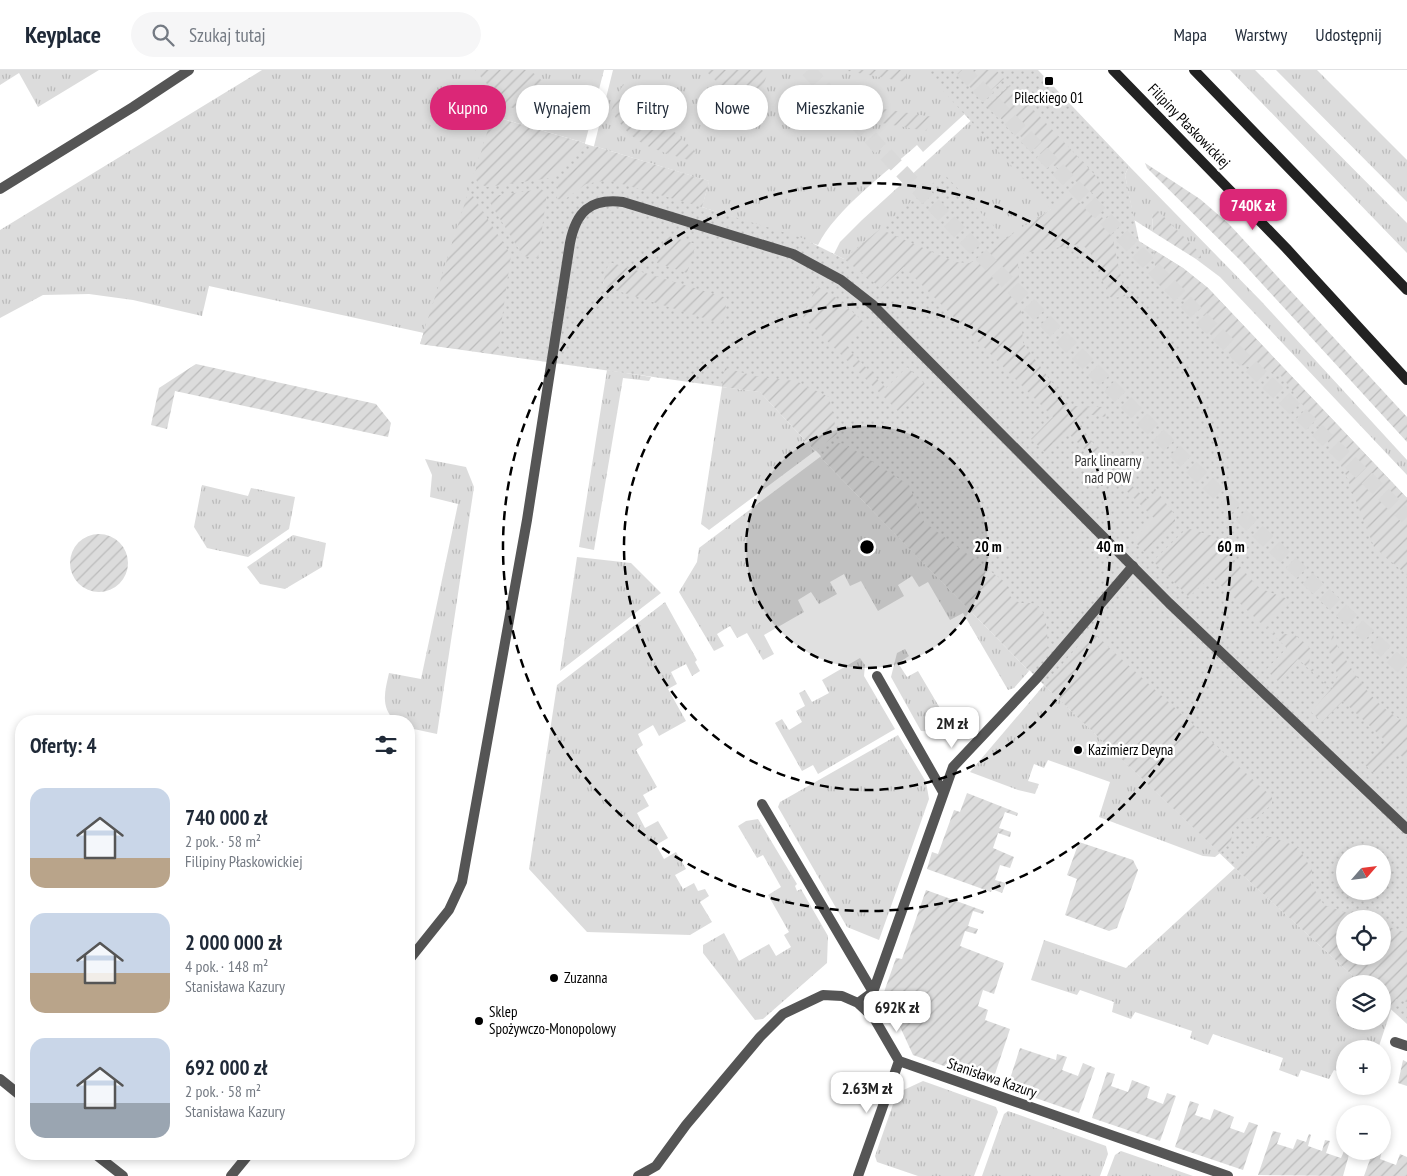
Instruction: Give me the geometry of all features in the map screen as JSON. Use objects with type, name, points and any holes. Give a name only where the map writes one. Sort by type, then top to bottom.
[{"type":"main road","name":"Filipiny Płaskowickiej","points":[[1113,70],[1286,248],[1407,380]]},
{"type":"main road","points":[[1194,70],[1407,290]]},
{"type":"street","points":[[0,188],[133,107],[189,70]]},
{"type":"street","points":[[415,952],[449,910],[462,882],[527,520],[570,244],[575,224],[590,206],[606,202],[623,202],[793,254],[841,280],[874,306],[1133,566],[1407,829]]},
{"type":"street","points":[[858,1002],[873,992],[953,767],[1037,678],[1133,566]]},
{"type":"street","points":[[877,676],[943,792]]},
{"type":"street","points":[[762,804],[873,992]]},
{"type":"street","points":[[638,1176],[656,1166],[692,1118],[760,1038],[783,1014],[822,995],[842,996],[858,1002],[874,1018],[899,1061],[858,1176]]},
{"type":"street","points":[[1395,1042],[1407,1046]]},
{"type":"street","name":"Stanisława Kazury","points":[[899,1061],[1228,1176]]},
{"type":"street","points":[[0,1079],[15,1091]]},
{"type":"street","points":[[103,1160],[123,1176]]},
{"type":"street","points":[[231,1176],[244,1160]]},
{"type":"green space","points":[[0,70],[99,70],[38,107],[19,73],[0,85]]},
{"type":"green space","points":[[262,70],[604,70],[600,85],[516,85],[516,123],[506,120],[506,85],[430,85],[430,130],[489,130],[475,179],[469,191],[424,333],[209,286],[202,316],[133,300],[89,294],[43,295],[0,318],[0,230]]},
{"type":"green space","points":[[475,70],[530,70],[547,85],[516,85],[516,109],[506,106],[506,85],[488,85]]},
{"type":"green space","points":[[613,70],[934,70],[970,109],[923,152],[917,145],[863,192],[836,218],[818,245],[702,207],[709,181],[594,146],[598,130],[609,130],[609,86]]},
{"type":"green space","points":[[705,70],[762,70],[767,75],[763,85],[720,85]]},
{"type":"green space","points":[[843,70],[907,70],[905,82]]},
{"type":"green space","name":"Park linearny nad POW","points":[[924,70],[1038,70],[1129,166],[1125,175],[1139,241],[1183,268],[1208,288],[1407,498],[1407,1024],[1391,1009],[1391,975],[1352,975],[1341,965],[1391,965],[1391,910],[1336,910],[1336,960],[1235,868],[1044,685],[897,536],[760,392],[420,344],[488,130],[506,130],[506,120],[516,123],[516,130],[539,130],[709,181],[702,207],[802,238],[844,259],[944,174],[1005,238],[1051,209]]},
{"type":"green space","points":[[954,70],[996,70],[1004,79],[981,99]]},
{"type":"green space","points":[[1230,70],[1255,70],[1407,223],[1407,253]]},
{"type":"green space","points":[[1276,70],[1317,70],[1407,160],[1407,202]]},
{"type":"green space","points":[[1010,85],[1095,175],[1100,183],[1105,202],[1049,162],[987,106]]},
{"type":"green space","points":[[619,93],[619,122],[611,111]]},
{"type":"green space","points":[[883,109],[933,117],[926,131],[883,123]]},
{"type":"green space","points":[[976,116],[1056,206],[1005,239],[844,259],[834,254],[840,242],[862,220]]},
{"type":"green space","points":[[506,120],[516,123],[516,130],[540,130],[585,143],[585,146],[550,178],[487,187],[478,183],[474,176],[488,130],[506,130]]},
{"type":"green space","points":[[541,130],[588,130],[585,143]]},
{"type":"green space","points":[[626,130],[672,130],[696,152],[691,161],[645,145]]},
{"type":"green space","points":[[594,146],[709,181],[702,207],[608,180],[586,184],[564,200],[557,199],[558,183],[592,151]]},
{"type":"green space","points":[[1145,163],[1200,199],[1229,224],[1407,417],[1407,442],[1242,262],[1147,168]]},
{"type":"green space","points":[[1129,166],[1261,301],[1407,460],[1407,475],[1220,277],[1196,259],[1199,259],[1152,213],[1153,232],[1134,220],[1125,175]]},
{"type":"green space","points":[[541,189],[547,193],[538,258],[523,256],[489,201],[494,196]]},
{"type":"green space","points":[[469,190],[511,255],[497,354],[420,344]]},
{"type":"green space","points":[[1066,194],[1109,222],[1125,296],[1110,297],[1089,250],[1080,244],[1024,253],[1018,263],[1023,343],[1067,403],[1074,406],[1104,407],[1106,417],[1086,414],[1079,417],[1081,425],[1088,436],[1121,475],[1143,495],[1150,501],[1154,498],[1153,486],[1175,515],[1175,522],[1145,552],[1133,540],[1154,518],[1068,433],[1047,454],[1031,439],[1053,417],[904,267],[881,288],[844,259],[880,229],[955,262],[969,263],[981,258],[1005,239],[1056,206]]},
{"type":"green space","points":[[1154,210],[1157,210],[1201,254],[1201,258],[1196,259],[1153,232],[1152,213]]},
{"type":"green space","points":[[665,235],[696,244],[687,273],[657,263]]},
{"type":"green space","points":[[1154,250],[1183,268],[1208,288],[1407,498],[1407,575],[1374,547],[1346,475],[1324,434],[1283,378],[1279,374],[1241,365],[1209,333],[1207,319],[1186,300],[1173,298],[1156,282]]},
{"type":"green space","points":[[609,262],[727,298],[723,324],[602,286]]},
{"type":"green space","points":[[817,286],[838,299],[865,323],[844,345],[886,388],[907,367],[925,384],[898,411],[803,317]]},
{"type":"green space","points":[[196,364],[376,404],[391,423],[388,437],[175,391],[167,429],[151,425],[159,388]]},
{"type":"green space","points":[[725,368],[759,377],[796,381],[829,397],[837,434],[815,451],[760,392],[722,387]]},
{"type":"green space","points":[[607,370],[651,377],[649,381],[623,378],[594,550],[579,547]]},
{"type":"green space","points":[[722,387],[760,392],[815,451],[709,530],[701,524]]},
{"type":"green space","points":[[838,443],[845,444],[909,485],[924,522],[1005,582],[1007,591],[1014,599],[1020,603],[1031,603],[1039,607],[1045,617],[1048,648],[1029,671],[820,457]]},
{"type":"green space","points":[[820,457],[1029,671],[1014,688],[1008,690],[963,613],[950,620],[928,582],[919,587],[912,576],[898,585],[904,596],[878,611],[861,581],[850,586],[844,574],[830,582],[837,594],[819,604],[811,592],[798,600],[804,612],[764,635],[774,654],[763,660],[747,633],[737,638],[730,626],[717,634],[724,646],[714,651],[679,592],[697,562],[699,548]]},
{"type":"green space","points":[[425,459],[466,467],[474,487],[437,734],[415,729],[415,715],[390,715],[385,704],[389,673],[421,679],[458,504],[430,497],[432,475]]},
{"type":"green space","points":[[202,485],[248,496],[251,488],[295,497],[289,529],[248,557],[207,548],[194,527]]},
{"type":"green space","points":[[1190,529],[1213,536],[1259,588],[1293,601],[1265,624],[1276,634],[1294,634],[1311,649],[1309,665],[1332,688],[1338,676],[1329,651],[1333,632],[1334,640],[1365,687],[1384,707],[1407,723],[1407,761],[1398,753],[1377,776],[1365,765],[1387,742],[1343,701],[1322,722],[1311,712],[1331,689],[1298,659],[1278,681],[1266,670],[1287,648],[1211,576],[1189,597],[1153,561],[1185,530]]},
{"type":"green space","points":[[99,534],[110,536],[123,547],[128,563],[126,574],[115,587],[99,592],[88,590],[75,579],[70,563],[72,552],[83,539]]},
{"type":"green space","points":[[293,535],[326,543],[322,567],[285,589],[260,584],[247,567]]},
{"type":"green space","points":[[577,557],[631,563],[661,593],[560,671]]},
{"type":"green space","points":[[665,602],[697,660],[695,662],[700,671],[692,676],[686,664],[671,672],[677,684],[668,689],[686,721],[659,736],[653,725],[638,734],[643,745],[636,750],[657,787],[643,795],[649,806],[637,813],[645,828],[658,821],[668,838],[656,845],[664,859],[676,852],[686,869],[675,875],[683,889],[694,883],[698,891],[705,889],[709,896],[700,902],[712,922],[690,935],[587,932],[529,869],[557,685]]},
{"type":"green space","points":[[1091,631],[1272,797],[1272,804],[1257,818],[1244,819],[1232,831],[1231,842],[1220,853],[1044,685]]},
{"type":"green space","points":[[905,649],[909,656],[898,663],[907,677],[918,671],[954,732],[921,731],[891,677],[897,653]]},
{"type":"green space","points":[[860,658],[865,665],[864,676],[895,729],[818,774],[813,765],[802,771],[775,723],[782,719],[789,730],[802,722],[796,711],[805,706],[799,693],[805,690],[812,702],[829,693],[822,680]]},
{"type":"green space","points":[[1044,685],[1220,853],[1215,857],[1203,856],[1099,817],[1110,782],[1048,760],[1044,768],[1034,764],[1028,781],[1039,784],[1035,794],[1018,790],[970,772]]},
{"type":"green space","points":[[898,735],[926,782],[929,799],[879,940],[847,927],[778,807],[780,802]]},
{"type":"green space","points":[[967,793],[1018,813],[1017,816],[1005,812],[999,828],[1011,832],[1010,837],[998,833],[993,848],[1014,857],[1010,868],[1000,865],[995,880],[1006,883],[1002,893],[992,889],[991,892],[927,869],[932,852],[938,854],[954,810],[960,812]]},
{"type":"green space","points":[[758,819],[797,884],[795,886],[797,891],[801,889],[828,936],[827,963],[763,1019],[755,1020],[703,953],[703,945],[724,933],[739,961],[769,944],[776,956],[791,947],[784,935],[789,932],[768,895],[781,887],[763,855],[757,858],[738,826],[746,821]]},
{"type":"green space","points":[[1267,837],[1272,837],[1298,847],[1312,870],[1311,884],[1324,905],[1339,910],[1336,910],[1336,960],[1235,868]]},
{"type":"green space","points":[[1079,842],[1133,860],[1138,870],[1117,928],[1109,931],[1065,915],[1077,879],[1067,875]]},
{"type":"green space","points":[[1235,868],[1336,960],[1336,965],[1341,965],[1352,975],[1336,975],[1336,1030],[1384,1030],[1381,1040],[1336,1040],[1336,1071],[1334,1070],[1329,1079],[1301,1070],[1298,1077],[1279,1070],[1283,1058],[1213,1034],[1208,1045],[1190,1038],[1192,1031],[1135,1012],[1131,1019],[1112,1012],[1114,1002],[1080,990],[1077,995],[1031,980],[1044,940],[1126,968]]},
{"type":"green space","points":[[926,890],[984,911],[983,914],[973,911],[968,926],[978,929],[976,934],[965,931],[960,946],[1004,963],[994,994],[983,990],[978,1006],[988,1010],[985,1020],[1010,1029],[992,1083],[913,1055],[884,992],[896,958],[902,959]]},
{"type":"green space","points":[[1391,928],[1407,933],[1407,1002],[1396,999],[1391,1010],[1391,975],[1352,975],[1341,965],[1391,965]]},
{"type":"green space","points":[[1020,1048],[1056,1060],[1057,1054],[1067,1057],[1062,1070],[1078,1076],[1083,1063],[1095,1068],[1079,1113],[1007,1088]]},
{"type":"green space","points":[[1403,1060],[1407,1062],[1407,1086],[1398,1083]]},
{"type":"green space","points":[[1107,1072],[1115,1074],[1111,1086],[1128,1092],[1132,1080],[1150,1087],[1147,1098],[1163,1104],[1167,1093],[1176,1096],[1160,1141],[1092,1118]]},
{"type":"green space","points":[[923,1081],[996,1107],[998,1112],[974,1176],[918,1176],[877,1162],[875,1156],[897,1093]]},
{"type":"green space","points":[[1190,1101],[1199,1104],[1195,1115],[1210,1120],[1214,1109],[1234,1117],[1230,1128],[1244,1133],[1249,1122],[1258,1125],[1243,1170],[1175,1147]]},
{"type":"green space","points":[[1008,1111],[1106,1146],[1108,1154],[1100,1176],[982,1176],[1004,1114]]},
{"type":"green space","points":[[1273,1131],[1281,1133],[1277,1144],[1293,1149],[1297,1139],[1306,1142],[1309,1134],[1311,1135],[1308,1146],[1322,1151],[1325,1140],[1330,1141],[1326,1153],[1336,1156],[1336,1160],[1347,1160],[1343,1176],[1258,1175]]},
{"type":"green space","points":[[1121,1151],[1193,1176],[1107,1176],[1115,1155]]},
{"type":"green space","points":[[1400,1154],[1407,1157],[1407,1176],[1364,1176],[1370,1160],[1383,1160],[1396,1165]]},
{"type":"tunnel","points":[[808,70],[1026,302],[1252,526],[1407,671]]},
{"type":"tunnel","points":[[962,70],[1208,325],[1407,517]]},
{"type":"place","name":"Pileckiego 01","points":[[1049,81]]},
{"type":"place","name":"Kazimierz Deyna","points":[[1078,750]]},
{"type":"place","name":"Zuzanna","points":[[554,978]]},
{"type":"place","name":"Sklep Spożywczo-Monopolowy","points":[[479,1021]]}]
